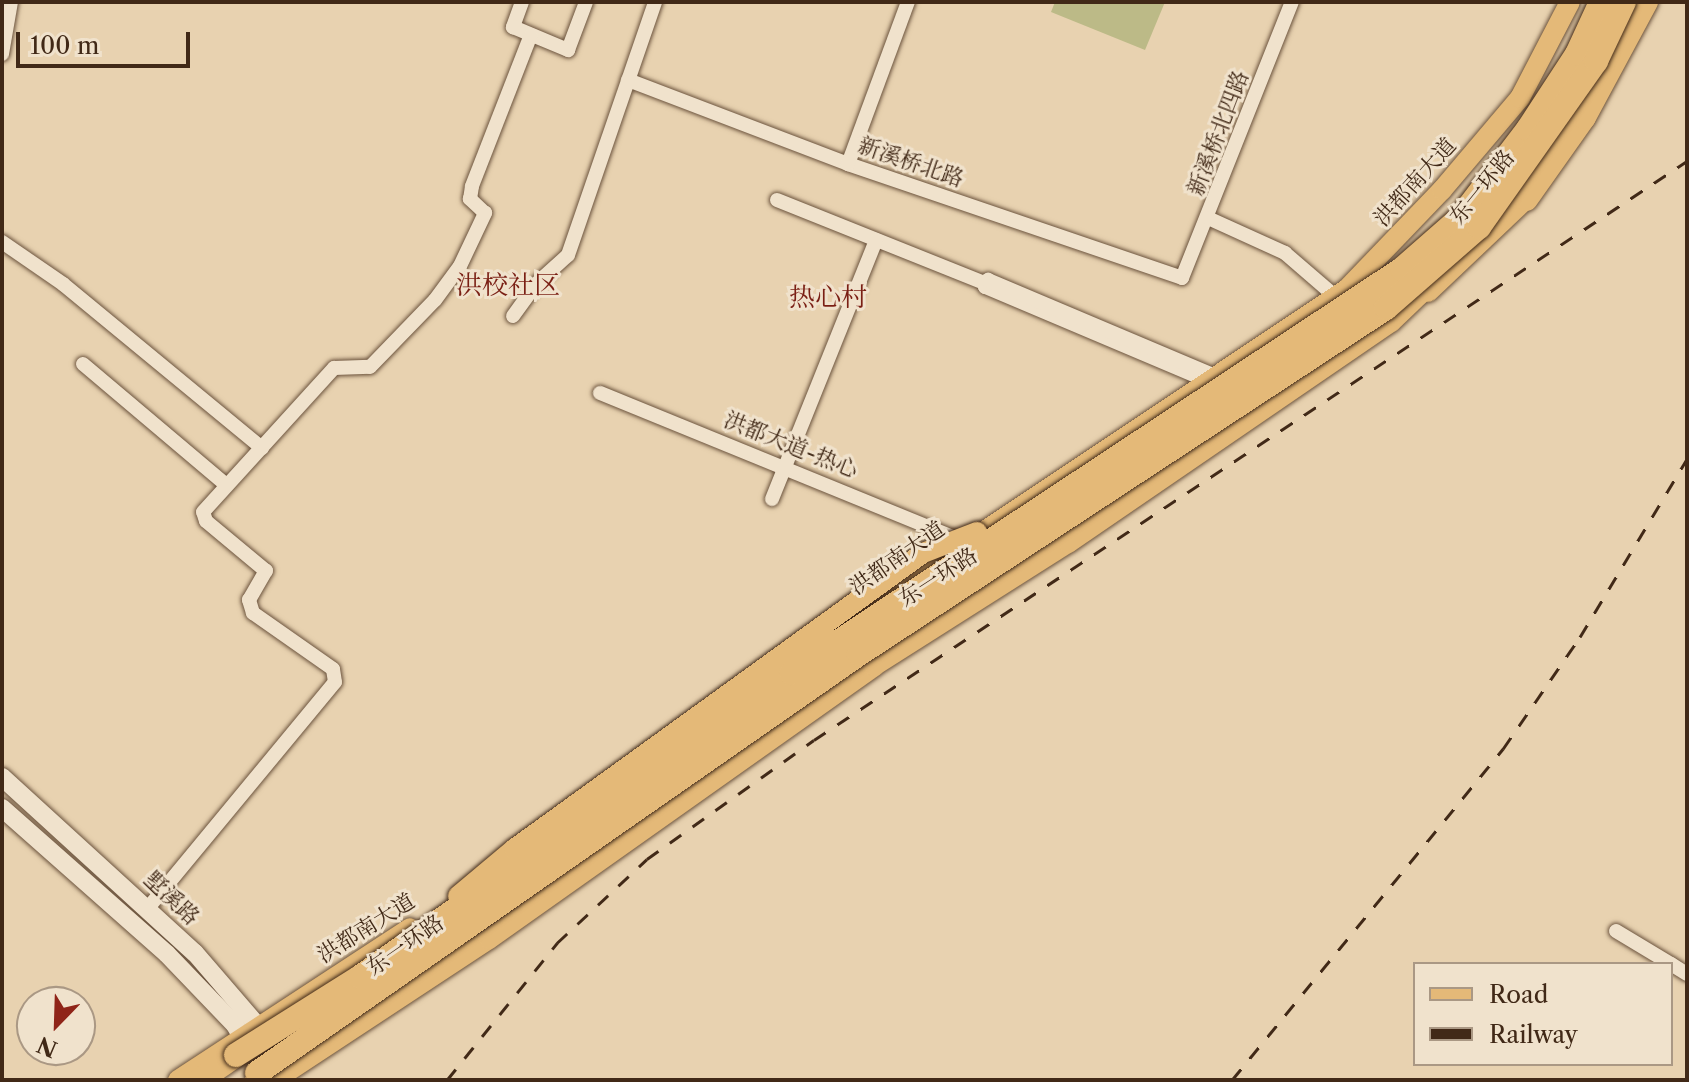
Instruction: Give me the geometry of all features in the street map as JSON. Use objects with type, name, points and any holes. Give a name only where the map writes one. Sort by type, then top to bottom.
[{"type":"highway","name":"东一环路","points":[[200,1080],[360,977],[791,673],[1402,269],[1460,218],[1528,129],[1577,54],[1601,2]]},
{"type":"highway","name":"东一环路","points":[[246,1080],[859,654],[1386,308],[1479,227],[1596,61],[1624,2]]},
{"type":"highway","points":[[1526,199],[1591,106],[1646,2]]},
{"type":"main road","name":"洪都南大道","points":[[178,1080],[487,879],[970,537],[1341,293],[1442,190],[1520,98],[1570,2]]},
{"type":"main road","points":[[1341,293],[1408,244],[1481,164],[1528,106],[1584,2]]},
{"type":"main road","points":[[1391,322],[1466,250],[1557,130],[1617,2]]},
{"type":"main road","points":[[275,1080],[489,939],[874,666],[1068,543],[1391,322],[1479,248],[1526,199]]},
{"type":"main road","points":[[360,977],[514,849],[897,571],[923,553],[970,537]]},
{"type":"street","points":[[2,54],[11,2]]},
{"type":"street","points":[[522,2],[513,27],[568,50],[586,2]]},
{"type":"street","points":[[513,316],[536,284],[568,255],[655,2]]},
{"type":"street","points":[[848,164],[908,2]]},
{"type":"street","name":"新溪桥北四路","points":[[1182,278],[1292,2]]},
{"type":"street","points":[[148,908],[335,682],[333,669],[248,606],[266,571],[203,518],[226,485],[334,368],[370,367],[435,300],[460,266],[485,213],[470,199],[472,186],[531,35]]},
{"type":"street","name":"新溪桥北路","points":[[628,80],[848,164],[1182,278]]},
{"type":"street","points":[[777,200],[1212,378]]},
{"type":"street","points":[[1208,218],[1285,253],[1341,293]]},
{"type":"street","points":[[772,499],[876,240]]},
{"type":"street","points":[[2,242],[63,284],[262,448]]},
{"type":"street","points":[[83,364],[226,485]]},
{"type":"street","name":"洪都大道-热心","points":[[600,393],[970,537]]},
{"type":"street","name":"墅溪路","points":[[2,777],[148,908],[249,1031],[265,1080]]},
{"type":"street","name":"墅溪路","points":[[2,808],[293,1068]]},
{"type":"street","points":[[1616,931],[1668,962]]},
{"type":"shaded area","points":[[1055,2],[1165,2],[1145,50],[1051,12]]},
{"type":"railway","points":[[447,1080],[557,943],[647,859],[814,740],[1687,161]]},
{"type":"railway","points":[[1232,1080],[1503,749],[1580,637],[1687,459]]},
{"type":"district","name":"洪校社区","points":[[508,286]]},
{"type":"district","name":"热心村","points":[[828,298]]}]
